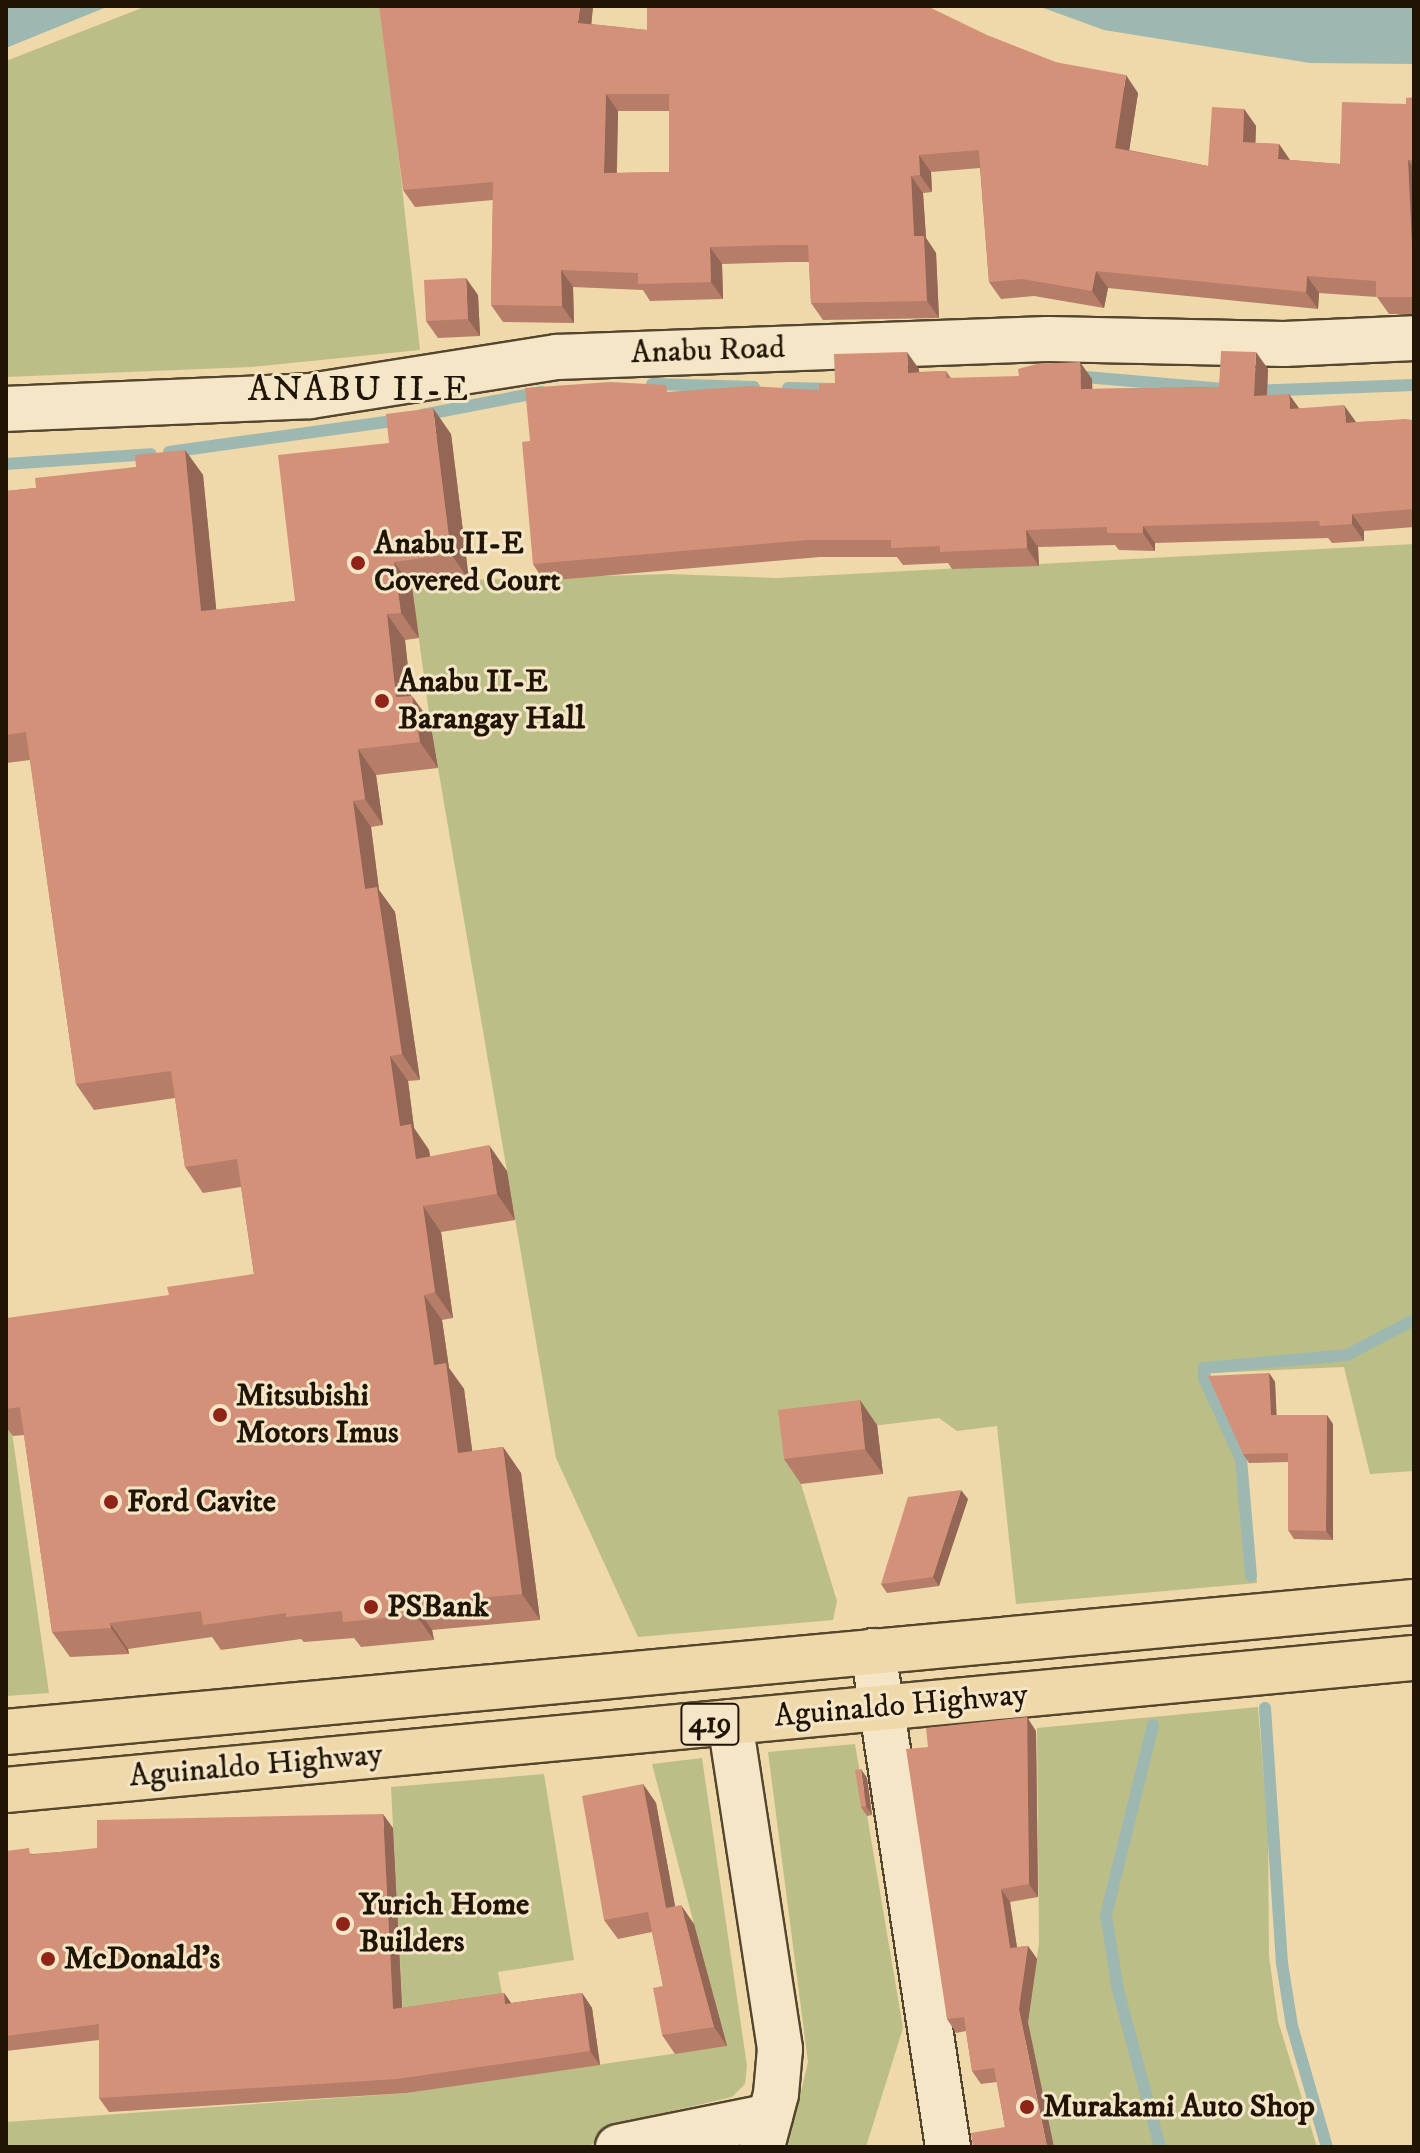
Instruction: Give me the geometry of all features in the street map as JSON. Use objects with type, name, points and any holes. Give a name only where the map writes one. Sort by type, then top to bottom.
[{"type":"highway","name":"Aguinaldo Highway","points":[[6,1732],[1414,1602]]},
{"type":"highway","name":"Aguinaldo Highway","points":[[6,1790],[1414,1658]]},
{"type":"street","name":"Anabu Road","points":[[6,409],[310,396],[572,356],[1035,339],[1284,344],[1414,338]]},
{"type":"street","points":[[873,1651],[948,2147]]},
{"type":"street","points":[[618,2147],[766,2131],[780,2049],[730,1722]]},
{"type":"green space","points":[[147,6],[382,6],[420,350],[251,367],[6,377],[6,61]]},
{"type":"green space","points":[[1414,544],[1414,1471],[1370,1474],[1344,1367],[1210,1373],[1246,1456],[1257,1583],[1016,1604],[997,1426],[957,1431],[939,1418],[796,1435],[801,1484],[837,1601],[833,1620],[638,1637],[556,1458],[430,721],[412,587],[469,580],[669,574],[776,578]]},
{"type":"green space","points":[[6,1390],[49,1693],[6,1696]]},
{"type":"green space","points":[[1258,1707],[1268,1829],[1269,1956],[1278,2021],[1317,2147],[1053,2147],[1028,2022],[1039,1943],[1037,1728]]},
{"type":"green space","points":[[855,1744],[903,2028],[866,2147],[788,2147],[808,2062],[768,1752]]},
{"type":"green space","points":[[702,1758],[747,2066],[745,2084],[732,2097],[621,2123],[588,2147],[6,2147],[6,2122],[407,2093],[726,2046],[652,1764]]},
{"type":"green space","points":[[544,1774],[574,1960],[498,1972],[504,2003],[403,2018],[391,1787]]},
{"type":"water","points":[[6,6],[109,6],[6,48]]},
{"type":"water","points":[[1038,6],[1414,6],[1414,64],[1310,63],[1104,30]]},
{"type":"building","points":[[379,6],[580,6],[578,23],[647,30],[647,6],[927,6],[989,36],[1055,62],[1126,75],[1115,148],[1208,166],[1212,107],[1244,109],[1243,142],[1279,144],[1278,159],[1340,164],[1342,102],[1406,104],[1406,98],[1414,97],[1414,160],[1408,160],[1414,297],[1376,297],[1376,281],[1307,276],[1306,292],[1096,271],[1092,291],[1022,279],[989,282],[979,150],[919,155],[920,175],[911,176],[914,236],[924,236],[927,301],[811,303],[808,245],[778,245],[710,247],[711,282],[638,284],[638,273],[561,270],[562,306],[491,305],[493,182],[403,190]],"holes":[[[606,94],[669,94],[669,172],[604,173]]]},
{"type":"building","points":[[466,278],[468,319],[426,321],[424,280]]},
{"type":"building","points":[[1221,351],[1256,352],[1254,396],[1289,394],[1290,409],[1344,405],[1346,423],[1414,420],[1414,509],[1352,514],[1352,524],[1320,526],[1319,521],[1143,526],[1143,533],[1107,533],[1107,527],[1026,530],[1027,548],[940,552],[940,546],[891,548],[891,540],[808,540],[533,564],[522,442],[530,441],[525,388],[610,382],[666,385],[667,392],[749,386],[819,390],[819,384],[835,383],[834,354],[907,352],[908,373],[946,371],[946,378],[1019,376],[1018,369],[1037,364],[1080,362],[1081,389],[1219,387]]},
{"type":"building","points":[[433,408],[451,554],[394,562],[401,613],[387,614],[396,697],[412,696],[420,742],[358,749],[365,799],[353,801],[365,889],[377,887],[402,1054],[390,1056],[400,1126],[411,1124],[416,1159],[489,1145],[497,1194],[423,1206],[435,1292],[424,1295],[434,1365],[446,1363],[458,1453],[503,1447],[522,1594],[414,1604],[416,1615],[343,1622],[342,1611],[286,1617],[286,1613],[203,1625],[201,1611],[110,1623],[111,1628],[52,1632],[20,1407],[6,1409],[7,1318],[169,1295],[167,1287],[254,1274],[237,1159],[185,1167],[171,1071],[76,1084],[26,732],[6,735],[6,491],[36,488],[35,478],[136,467],[135,455],[185,450],[201,611],[295,601],[278,455],[389,443],[386,414]]},
{"type":"building","points":[[1269,1373],[1271,1415],[1327,1415],[1326,1531],[1288,1530],[1288,1453],[1243,1454],[1208,1376]]},
{"type":"building","points":[[860,1400],[865,1449],[784,1459],[778,1410]]},
{"type":"building","points":[[961,1490],[933,1577],[881,1584],[908,1497]]},
{"type":"building","points":[[1027,1717],[1029,1884],[1001,1889],[1010,1948],[1028,1946],[1019,2009],[1047,2147],[973,2147],[971,2133],[1005,2127],[994,2068],[972,2071],[964,2017],[947,2019],[906,1749],[928,1747],[926,1728]]},
{"type":"building","points":[[861,1769],[866,1806],[861,1807],[855,1770]]},
{"type":"building","points":[[643,1784],[666,1908],[681,1905],[714,2027],[662,2035],[653,1988],[663,1986],[648,1912],[604,1920],[582,1796]]},
{"type":"building","points":[[383,1814],[393,2009],[504,1993],[505,2004],[582,1993],[590,2051],[397,2079],[99,2098],[99,2024],[6,2036],[6,1851],[29,1848],[30,1855],[97,1848],[97,1820]]},
{"type":"waterway","points":[[1074,376],[1223,389]]},
{"type":"waterway","points":[[652,384],[754,387]]},
{"type":"waterway","points":[[1253,391],[1414,385]]},
{"type":"waterway","points":[[788,388],[834,389]]},
{"type":"waterway","points":[[422,415],[542,392]]},
{"type":"waterway","points":[[169,452],[400,420]]},
{"type":"waterway","points":[[6,464],[151,454]]},
{"type":"waterway","points":[[1251,1576],[1241,1459],[1204,1378],[1204,1368],[1347,1355],[1414,1320]]},
{"type":"waterway","points":[[1265,1708],[1282,1963],[1292,2026],[1327,2147]]},
{"type":"waterway","points":[[1153,1725],[1106,1915],[1118,1990],[1160,2147]]},
{"type":"place","name":"Anabu II-E Covered Court","points":[[358,563]]},
{"type":"place","name":"Anabu II-E Barangay Hall","points":[[382,701]]},
{"type":"place","name":"Mitsubishi Motors Imus","points":[[220,1415]]},
{"type":"place","name":"Ford Cavite","points":[[111,1502]]},
{"type":"place","name":"PSBank","points":[[371,1607]]},
{"type":"place","name":"Yurich Home Builders","points":[[343,1924]]},
{"type":"place","name":"McDonald's","points":[[48,1959]]},
{"type":"place","name":"Murakami Auto Shop","points":[[1027,2107]]},
{"type":"district","name":"ANABU II-E","points":[[359,390]]}]
